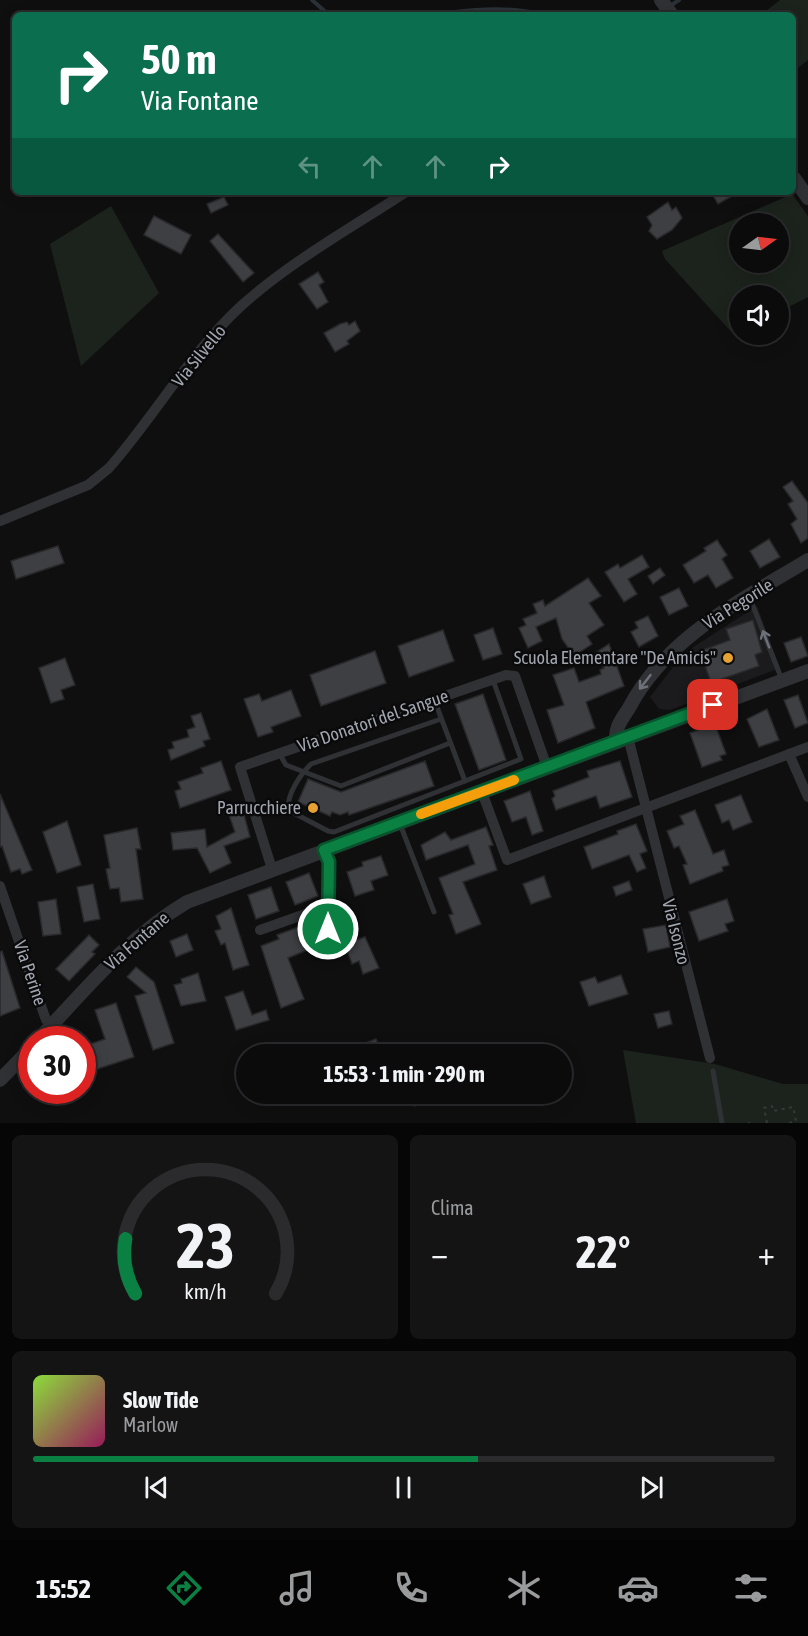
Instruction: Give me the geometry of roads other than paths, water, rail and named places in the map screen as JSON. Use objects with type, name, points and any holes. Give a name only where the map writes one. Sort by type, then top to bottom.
[{"type":"street","points":[[796,181],[808,198]]},
{"type":"street","name":"Via Silvello","points":[[0,521],[22,514],[88,485],[109,468],[213,336],[242,306],[303,260],[401,195]]},
{"type":"street","name":"Via Pegorile","points":[[623,739],[616,731],[635,694],[663,659],[699,628],[808,560]]},
{"type":"street","name":"Via Fontane","points":[[52,1025],[128,945],[154,922],[187,902],[808,671]]},
{"type":"street","name":"Via Donatori del Sangue","points":[[272,869],[240,767],[506,675],[515,676],[547,768]]},
{"type":"street","name":"Via Isonzo","points":[[623,739],[646,806],[710,1058]]},
{"type":"street","points":[[482,792],[507,860],[808,747]]},
{"type":"street","points":[[789,754],[808,797]]},
{"type":"street","points":[[324,850],[329,862],[328,952]]},
{"type":"street","name":"Via Perine","points":[[0,886],[46,1020],[52,1025]]},
{"type":"street","points":[[260,930],[328,906]]},
{"type":"street","points":[[0,1080],[18,1061]]},
{"type":"lane","points":[[749,596],[782,681]]},
{"type":"lane","points":[[441,719],[311,764],[303,772],[288,802],[288,810],[334,832],[521,759],[493,680]]},
{"type":"lane","points":[[434,699],[465,781]]},
{"type":"lane","points":[[279,753],[286,765],[341,786],[450,743]]},
{"type":"lane","points":[[400,822],[434,912]]},
{"type":"lane","points":[[713,1071],[722,1123]]},
{"type":"waterway","points":[[312,0],[326,12]]},
{"type":"waterway","points":[[673,4],[679,0]]},
{"type":"waterway","points":[[455,12],[502,9],[530,12]]},
{"type":"place","name":"Scuola Elementare \"De Amicis\"","points":[[728,658]]},
{"type":"place","name":"Parrucchiere","points":[[313,808]]}]
